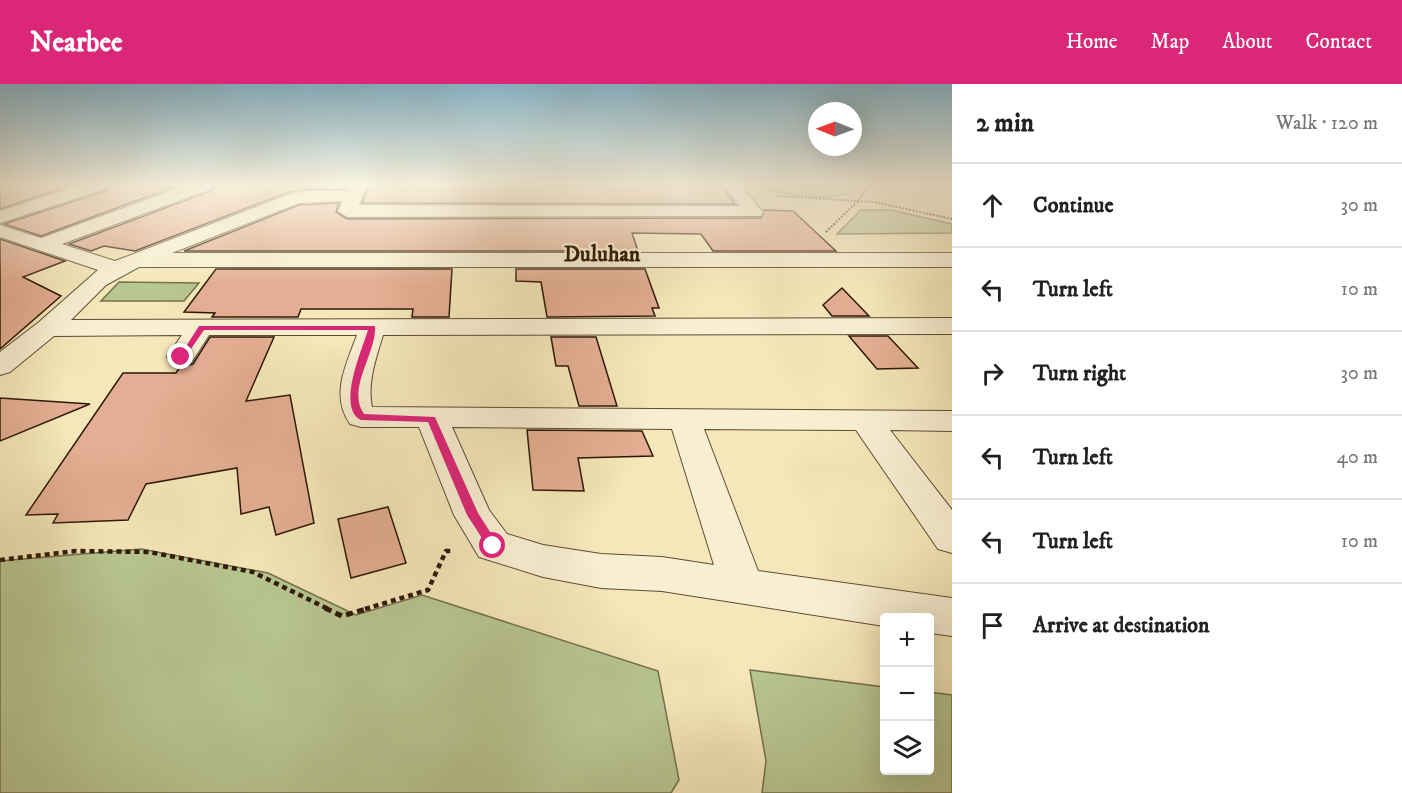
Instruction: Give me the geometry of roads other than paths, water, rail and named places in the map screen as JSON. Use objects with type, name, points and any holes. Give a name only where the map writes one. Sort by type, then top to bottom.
[{"type":"street","points":[[42,244],[113,218]]},
{"type":"street","points":[[0,366],[48,328],[98,280],[126,264],[244,218]]},
{"type":"street","points":[[0,231],[42,244],[126,264],[952,260]]},
{"type":"street","points":[[48,328],[952,326]]},
{"type":"street","points":[[181,357],[201,328]]},
{"type":"street","points":[[372,328],[354,389],[356,410],[361,417],[952,421]]},
{"type":"street","points":[[432,419],[472,515],[493,546],[543,561],[601,571],[662,573],[952,617]]},
{"type":"street","points":[[685,420],[742,585]]},
{"type":"street","points":[[865,420],[952,538]]},
{"type":"district","name":"Duluhan","points":[[602,254]]}]
